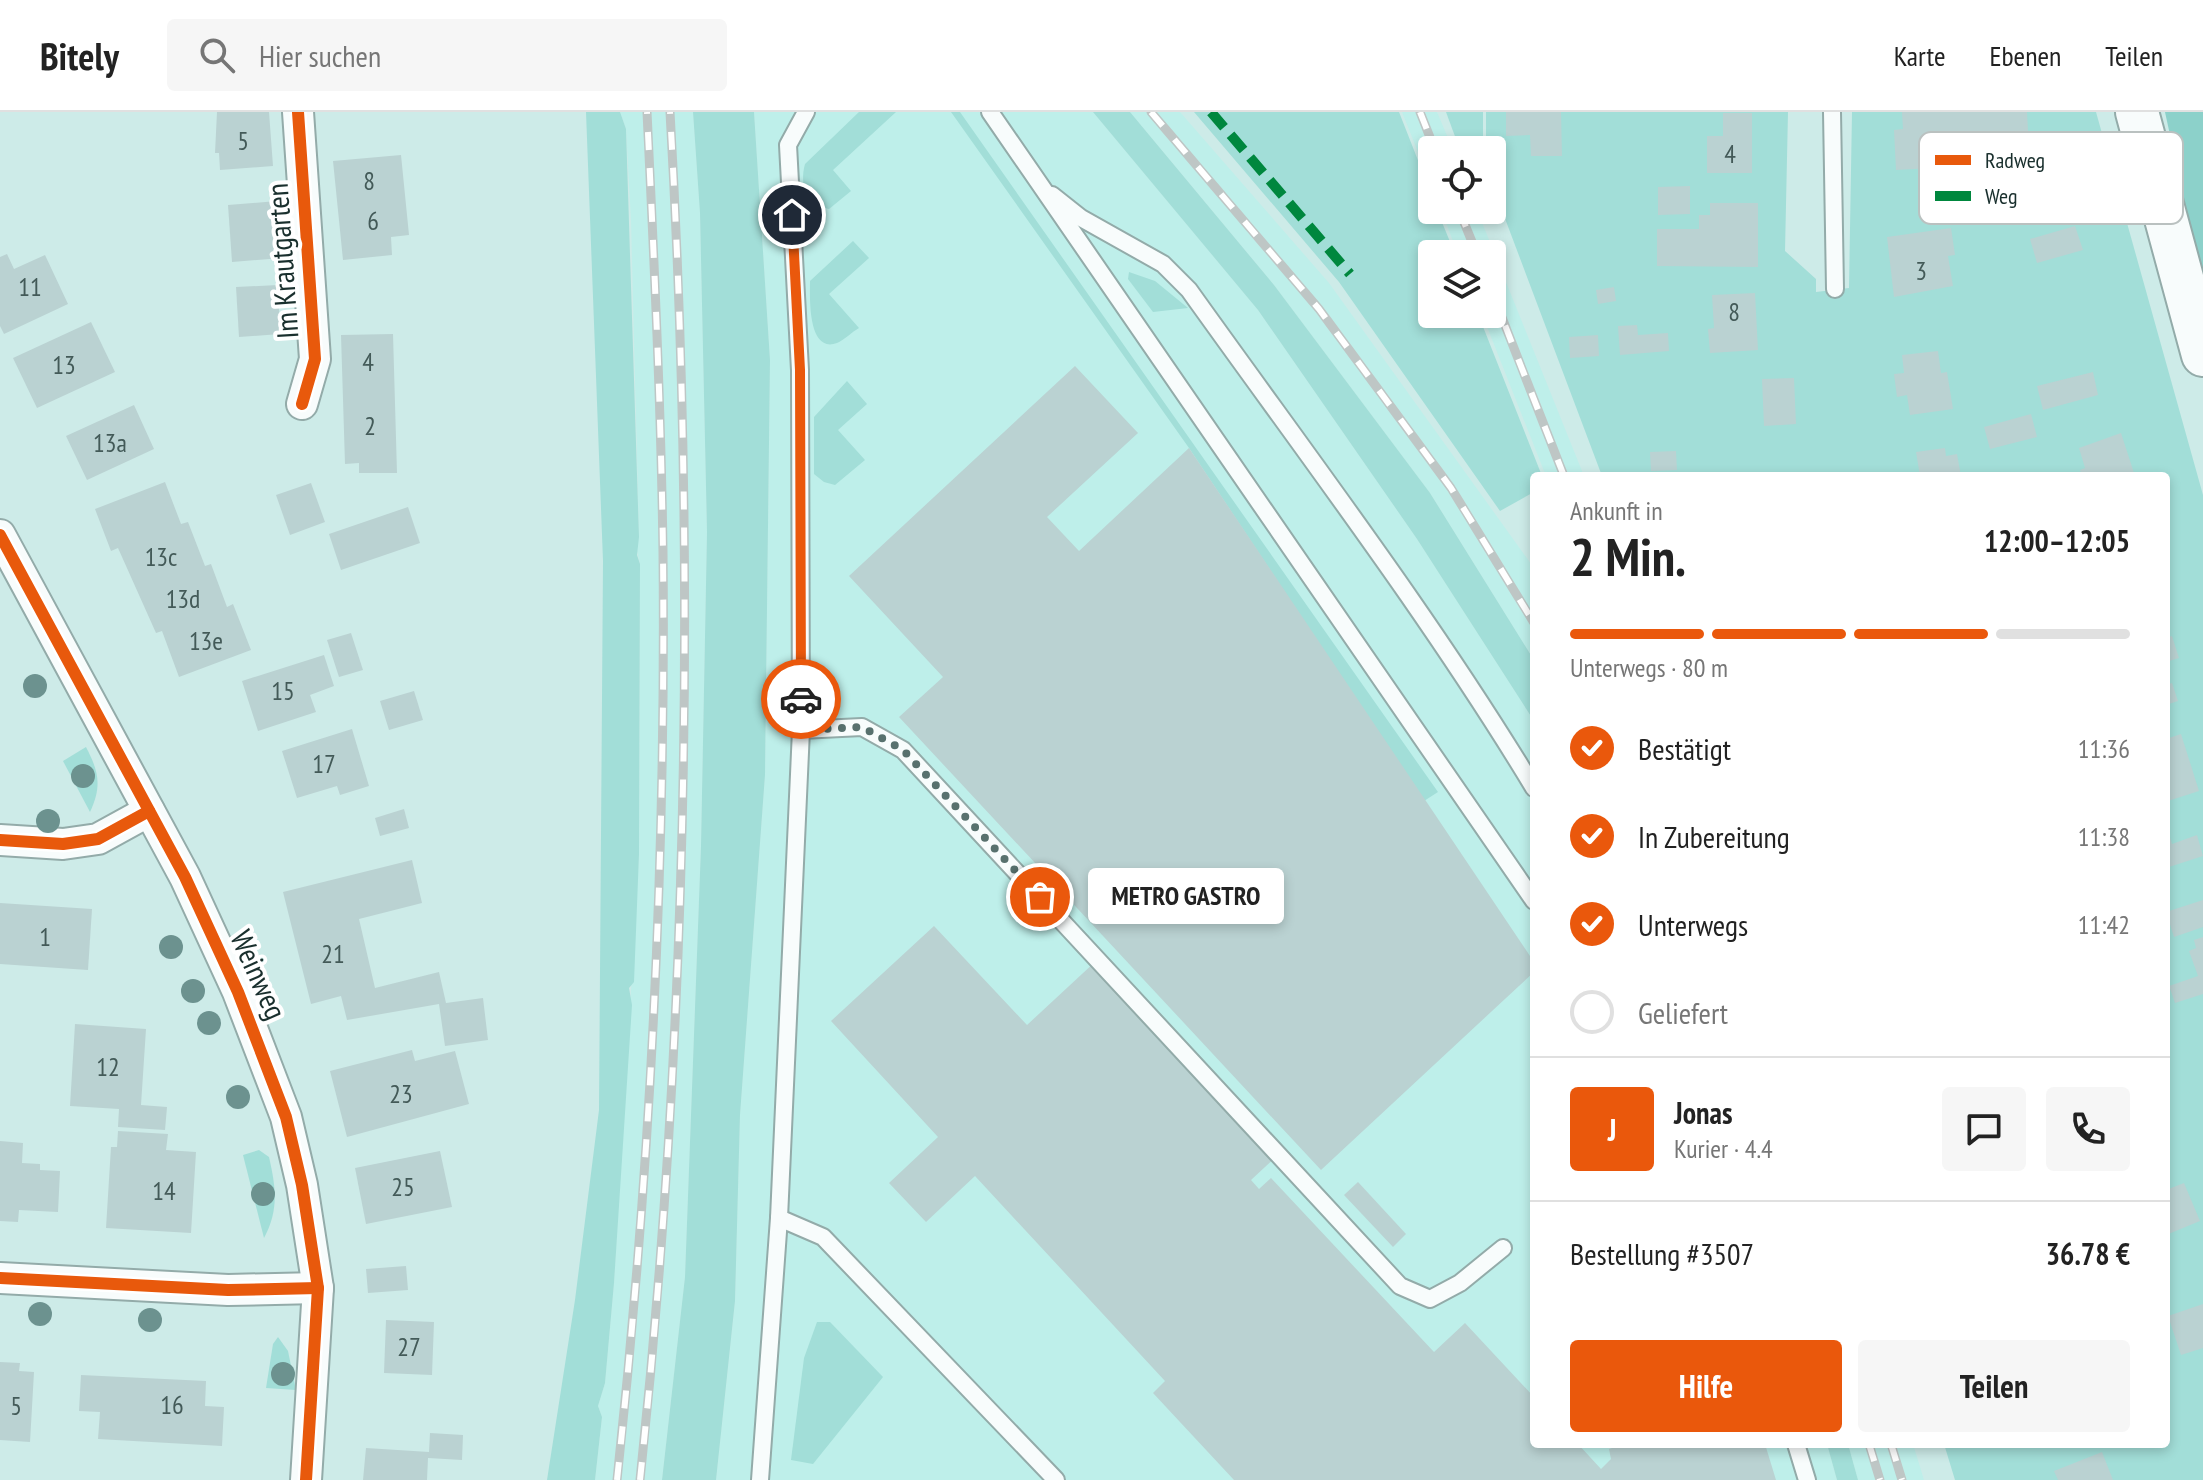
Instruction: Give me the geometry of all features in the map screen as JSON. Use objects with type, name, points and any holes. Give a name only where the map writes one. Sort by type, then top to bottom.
[{"type":"main road","points":[[2137,112],[2142,132]]},
{"type":"main road","points":[[2167,224],[2203,355]]},
{"type":"street","name":"Im Krautgarten","points":[[298,112],[315,359],[302,404]]},
{"type":"street","name":"Weinweg","points":[[0,535],[185,877],[271,1072],[302,1185],[318,1288],[306,1480]]},
{"type":"street","points":[[0,840],[63,844],[98,839],[149,811]]},
{"type":"street","points":[[0,1278],[228,1290],[318,1288]]},
{"type":"lane","points":[[990,112],[1530,895]]},
{"type":"lane","points":[[1832,112],[1835,289]]},
{"type":"lane","points":[[760,1480],[779,1218],[801,730],[800,370],[788,145],[801,114]]},
{"type":"lane","points":[[1038,184],[1081,218],[1163,264],[1189,290],[1343,505],[1530,782]]},
{"type":"lane","points":[[801,730],[862,727],[903,750],[1400,1286],[1430,1299],[1460,1283],[1503,1248]]},
{"type":"lane","points":[[779,1218],[823,1237],[1056,1480]]},
{"type":"lane","points":[[1797,1448],[1807,1480]]},
{"type":"shaded area","points":[[586,112],[620,112],[626,129],[639,537],[637,555],[640,564],[639,854],[634,982],[629,988],[632,1005],[614,1283],[605,1383],[598,1406],[602,1417],[595,1480],[547,1480],[575,1300],[599,1110],[603,561]]},
{"type":"shaded area","points":[[620,112],[693,112],[700,213],[707,532],[701,846],[685,1277],[662,1480],[595,1480],[602,1417],[598,1406],[605,1383],[614,1283],[639,854],[640,564],[636,547],[639,537],[631,220],[626,129]]},
{"type":"shaded area","points":[[693,112],[754,112],[770,360],[765,775],[740,1115],[735,1301],[716,1480],[662,1480],[685,1277],[701,846],[707,532],[700,213]]},
{"type":"shaded area","points":[[754,112],[1093,112],[1258,310],[1417,539],[1530,715],[1530,1448],[1828,1448],[1837,1480],[716,1480],[735,1302],[740,1115],[765,775],[770,360]]},
{"type":"shaded area","points":[[859,112],[896,112],[833,170],[851,191],[829,209],[821,207],[806,193],[803,180],[805,164]]},
{"type":"shaded area","points":[[951,112],[960,112],[1438,792],[1424,801],[1189,448]]},
{"type":"shaded area","points":[[1093,112],[1130,112],[1274,285],[1430,493],[1530,654],[1530,715],[1417,539],[1258,310]]},
{"type":"shaded area","points":[[1130,112],[1180,112],[1329,283],[1530,562],[1530,654],[1430,493],[1274,285]]},
{"type":"shaded area","points":[[1194,112],[1399,112],[1418,160],[1418,224],[1443,224],[1449,240],[1418,240],[1418,328],[1484,328],[1540,472],[1530,472],[1530,494],[1500,511],[1339,282]]},
{"type":"shaded area","points":[[1402,112],[1437,112],[1447,136],[1418,136],[1418,152]]},
{"type":"shaded area","points":[[1446,112],[1483,112],[1483,136],[1455,136]]},
{"type":"shaded area","points":[[1486,112],[1788,112],[1785,251],[1816,279],[1816,292],[1849,288],[1852,112],[2096,112],[2102,132],[1919,132],[1919,224],[2127,224],[2203,495],[2203,1480],[1955,1480],[1945,1448],[2170,1448],[2170,472],[1600,472],[1506,221],[1506,136],[1486,136]]},
{"type":"shaded area","points":[[2165,112],[2203,112],[2203,286],[2183,194],[2183,132],[2169,132]]},
{"type":"shaded area","points":[[1446,224],[1483,224],[1489,240],[1453,240]]},
{"type":"shaded area","points":[[853,241],[869,258],[829,294],[859,328],[840,342],[827,344],[820,340],[812,322],[810,281]]},
{"type":"shaded area","points":[[1129,272],[1155,281],[1188,308],[1153,312],[1128,279]]},
{"type":"shaded area","points":[[1506,282],[1582,472],[1544,472],[1488,328],[1506,328]]},
{"type":"shaded area","points":[[847,381],[867,404],[838,430],[865,460],[835,485],[824,482],[814,474],[814,417]]},
{"type":"shaded area","points":[[86,747],[97,779],[90,812],[63,761]]},
{"type":"shaded area","points":[[259,1150],[269,1157],[274,1189],[272,1218],[264,1238],[243,1155]]},
{"type":"shaded area","points":[[817,1322],[830,1322],[883,1377],[813,1464],[791,1460],[804,1358]]},
{"type":"shaded area","points":[[278,1337],[288,1351],[296,1390],[266,1388],[273,1344]]},
{"type":"shaded area","points":[[1828,1448],[1849,1448],[1858,1480],[1837,1480]]},
{"type":"shaded area","points":[[1849,1448],[1914,1448],[1924,1480],[1858,1480]]},
{"type":"building","points":[[217,112],[269,112],[273,166],[220,170],[219,153],[215,153]]},
{"type":"building","points":[[1506,112],[1561,112],[1562,156],[1531,156],[1530,135],[1506,136]]},
{"type":"building","points":[[1902,112],[2027,112],[2028,132],[1919,132],[1919,169],[1896,170],[1894,130],[1903,129]]},
{"type":"building","points":[[1723,113],[1752,113],[1752,173],[1707,173],[1707,136],[1723,136]]},
{"type":"building","points":[[401,155],[409,235],[391,237],[392,255],[343,260],[333,161]]},
{"type":"building","points":[[1690,186],[1690,214],[1658,215],[1658,187]]},
{"type":"building","points":[[277,201],[282,258],[232,262],[228,205]]},
{"type":"building","points":[[1710,203],[1758,203],[1758,267],[1657,266],[1657,229],[1699,229],[1699,215],[1710,215]]},
{"type":"building","points":[[2075,226],[2083,250],[2037,263],[2030,239]]},
{"type":"building","points":[[1951,228],[1955,255],[1948,256],[1953,286],[1894,297],[1887,237]]},
{"type":"building","points":[[7,254],[14,269],[45,255],[68,304],[4,334],[0,326],[0,257]]},
{"type":"building","points":[[278,285],[280,334],[239,337],[236,287]]},
{"type":"building","points":[[1614,287],[1616,301],[1598,304],[1596,290]]},
{"type":"building","points":[[1755,293],[1758,350],[1710,353],[1708,329],[1714,328],[1712,295]]},
{"type":"building","points":[[91,322],[115,372],[37,408],[13,358]]},
{"type":"building","points":[[1637,325],[1638,335],[1668,333],[1669,351],[1620,355],[1618,326]]},
{"type":"building","points":[[393,334],[397,473],[359,473],[359,463],[345,464],[341,335]]},
{"type":"building","points":[[1598,335],[1599,356],[1570,358],[1569,337]]},
{"type":"building","points":[[1938,351],[1941,373],[1947,372],[1953,409],[1910,415],[1907,395],[1897,397],[1894,374],[1904,373],[1902,355]]},
{"type":"building","points":[[1075,366],[1138,433],[1047,517],[1079,551],[1189,448],[1530,956],[1530,976],[1321,1170],[899,717],[943,677],[849,576]]},
{"type":"building","points":[[2093,372],[2098,395],[2043,410],[2037,386]]},
{"type":"building","points":[[1794,378],[1796,424],[1764,426],[1762,379]]},
{"type":"building","points":[[134,405],[154,449],[87,480],[66,436]]},
{"type":"building","points":[[2031,414],[2037,437],[1990,449],[1984,427]]},
{"type":"building","points":[[2121,433],[2134,472],[2081,472],[2085,468],[2079,448]]},
{"type":"building","points":[[1945,448],[1946,456],[1957,454],[1960,472],[1919,472],[1916,452]]},
{"type":"building","points":[[1676,451],[1677,470],[1651,471],[1650,452]]},
{"type":"building","points":[[165,482],[181,524],[188,522],[205,566],[211,564],[227,607],[233,604],[251,650],[179,677],[162,631],[156,633],[118,548],[111,551],[95,509]]},
{"type":"building","points":[[311,483],[325,522],[290,535],[276,495]]},
{"type":"building","points":[[408,507],[420,543],[341,570],[329,534]]},
{"type":"building","points":[[351,633],[363,670],[339,677],[327,640]]},
{"type":"building","points":[[2170,637],[2179,658],[2170,661]]},
{"type":"building","points":[[324,655],[334,686],[310,695],[316,712],[258,731],[242,681]]},
{"type":"building","points":[[2170,684],[2178,701],[2170,704]]},
{"type":"building","points":[[414,691],[423,720],[389,730],[380,701]]},
{"type":"building","points":[[352,729],[369,786],[340,795],[337,786],[297,798],[282,751]]},
{"type":"building","points":[[2181,734],[2199,791],[2170,800],[2170,738]]},
{"type":"building","points":[[404,809],[409,828],[380,836],[375,818]]},
{"type":"building","points":[[2197,835],[2203,856],[2170,867],[2170,838],[2172,844]]},
{"type":"building","points":[[412,860],[422,903],[359,919],[375,988],[439,972],[446,1003],[483,998],[488,1040],[445,1046],[439,1004],[347,1020],[341,996],[311,1004],[283,892]]},
{"type":"building","points":[[2203,900],[2203,927],[2174,937],[2170,911]]},
{"type":"building","points":[[0,903],[92,909],[88,970],[0,964]]},
{"type":"building","points":[[934,926],[1027,1025],[1096,961],[1277,1156],[1251,1180],[1259,1189],[1271,1178],[1434,1352],[1465,1323],[1530,1393],[1530,1448],[1582,1448],[1601,1469],[1611,1459],[1609,1449],[1612,1448],[1766,1448],[1776,1480],[1234,1480],[1153,1393],[1165,1381],[975,1176],[926,1222],[889,1183],[938,1137],[831,1021]]},
{"type":"building","points":[[2203,937],[2203,994],[2175,1003],[2170,986],[2198,976],[2189,951],[2196,948],[2194,940]]},
{"type":"building","points":[[75,1024],[146,1029],[141,1105],[167,1107],[165,1130],[118,1127],[119,1109],[70,1106]]},
{"type":"building","points":[[412,1050],[415,1061],[455,1051],[469,1104],[347,1137],[330,1071]]},
{"type":"building","points":[[118,1131],[168,1134],[166,1150],[196,1152],[191,1233],[106,1228],[111,1147],[117,1147]]},
{"type":"building","points":[[0,1141],[23,1143],[22,1163],[40,1164],[40,1170],[60,1171],[58,1212],[19,1210],[18,1222],[0,1221]]},
{"type":"building","points":[[440,1151],[452,1207],[366,1224],[355,1168]]},
{"type":"building","points":[[1358,1182],[1406,1234],[1393,1247],[1344,1195]]},
{"type":"building","points":[[2184,1183],[2200,1221],[2170,1233],[2170,1188]]},
{"type":"building","points":[[406,1266],[408,1290],[368,1293],[366,1269]]},
{"type":"building","points":[[2203,1304],[2203,1348],[2181,1355],[2170,1315]]},
{"type":"building","points":[[386,1320],[434,1322],[432,1375],[384,1373]]},
{"type":"building","points":[[0,1362],[20,1363],[19,1371],[34,1372],[30,1442],[0,1440]]},
{"type":"building","points":[[81,1375],[206,1381],[205,1406],[224,1407],[222,1446],[98,1439],[100,1412],[79,1411]]},
{"type":"building","points":[[430,1433],[463,1435],[462,1460],[428,1458],[427,1480],[363,1480],[366,1448],[429,1452]]},
{"type":"building","points":[[2102,1452],[2113,1480],[2058,1480],[2054,1471]]},
{"type":"railway","points":[[617,1480],[647,1133],[662,784],[662,497],[647,112]]},
{"type":"railway","points":[[640,1480],[669,1139],[683,797],[683,454],[670,112]]},
{"type":"railway","points":[[1151,112],[1319,309],[1451,488],[1530,616]]},
{"type":"railway","points":[[1420,112],[1429,136]]},
{"type":"railway","points":[[1465,224],[1471,240]]},
{"type":"railway","points":[[1506,328],[1562,472]]},
{"type":"railway","points":[[1870,1448],[1880,1480]]},
{"type":"railway","points":[[1892,1448],[1902,1480]]},
{"type":"marked path","points":[[1211,112],[1350,274]]},
{"type":"cycle path","points":[[298,112],[315,359],[302,404]]},
{"type":"cycle path","points":[[0,535],[185,877],[238,992],[286,1117],[302,1185],[318,1288],[306,1480]]},
{"type":"cycle path","points":[[0,840],[63,844],[98,839],[149,811]]},
{"type":"cycle path","points":[[0,1278],[228,1290],[318,1288]]},
{"type":"way so far","points":[[801,699],[801,730],[862,727],[903,750],[1040,897]]},
{"type":"place","name":"METRO GASTRO","points":[[1040,897]]},
{"type":"route","points":[[792,215],[800,370],[801,699]]}]
